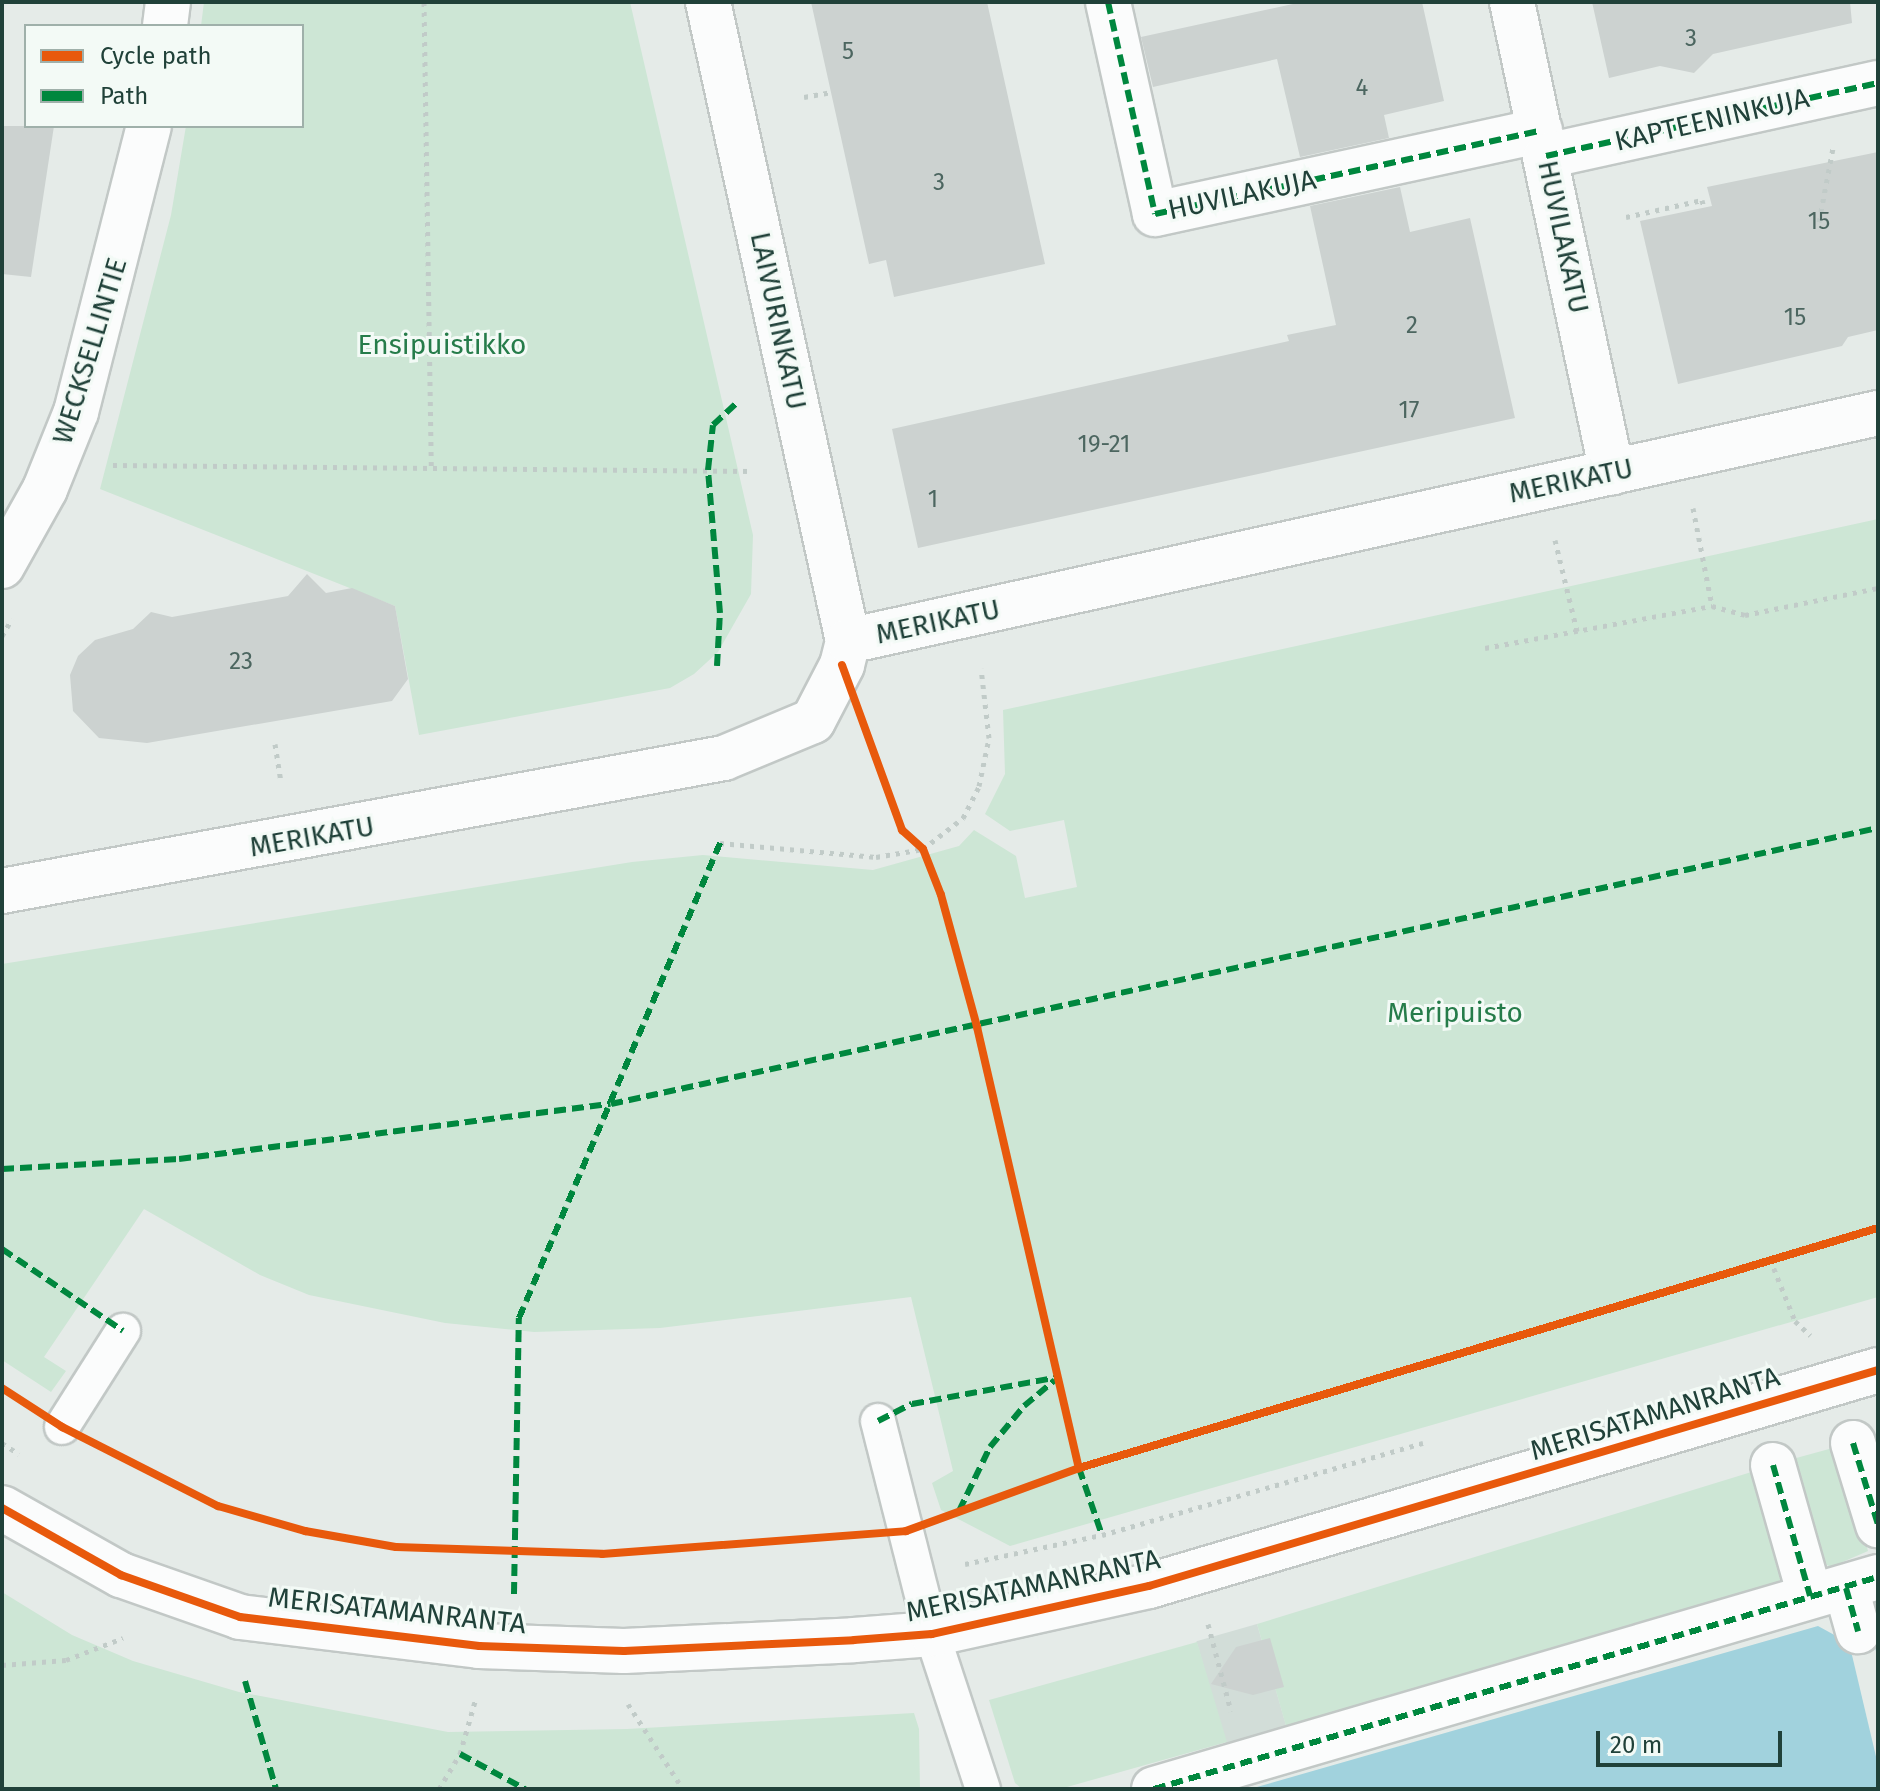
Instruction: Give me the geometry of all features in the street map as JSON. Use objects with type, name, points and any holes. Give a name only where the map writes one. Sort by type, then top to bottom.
[{"type":"street","points":[[165,24],[168,2]]},
{"type":"street","name":"LAIVURINKATU","points":[[708,2],[848,641]]},
{"type":"street","name":"HUVILAKUJA","points":[[1108,2],[1155,214],[1543,144]]},
{"type":"street","name":"HUVILAKATU","points":[[1512,2],[1612,472]]},
{"type":"street","name":"KAPTEENINKUJA","points":[[1543,144],[1878,83]]},
{"type":"street","name":"WECKSELLINTIE","points":[[2,566],[45,489],[76,412],[148,128]]},
{"type":"street","name":"MERIKATU","points":[[2,891],[724,758],[813,721],[842,665],[848,641],[1878,413]]},
{"type":"street","name":"MERISATAMANRANTA","points":[[2,1508],[121,1575],[240,1617],[479,1646],[624,1651],[932,1634],[1149,1586],[1304,1543],[1878,1370]]},
{"type":"street","points":[[1853,1443],[1878,1525]]},
{"type":"street","points":[[1773,1465],[1845,1587],[1858,1631]]},
{"type":"street","points":[[1154,1789],[1845,1587]]},
{"type":"lane","points":[[62,1427],[123,1331]]},
{"type":"lane","points":[[878,1421],[932,1634]]},
{"type":"lane","name":"MERISATAMANRANTA","points":[[932,1634],[983,1789]]},
{"type":"path","points":[[424,2],[431,468]]},
{"type":"path","points":[[804,97],[831,92]]},
{"type":"path","points":[[1819,222],[1834,143]]},
{"type":"path","points":[[1626,217],[1702,200],[1704,208]]},
{"type":"path","points":[[96,464],[752,471]]},
{"type":"path","points":[[1701,544],[1712,606]]},
{"type":"path","points":[[1563,574],[1577,632]]},
{"type":"path","points":[[1485,648],[1712,606],[1745,615],[1878,588]]},
{"type":"path","points":[[720,843],[876,857],[923,849],[963,818],[979,786],[989,738],[987,699]]},
{"type":"path","points":[[275,744],[281,780]]},
{"type":"path","points":[[912,840],[923,849],[927,861]]},
{"type":"path","points":[[1755,1264],[1786,1255]]},
{"type":"path","points":[[1207,1619],[1230,1706]]},
{"type":"path","points":[[2,1665],[66,1660],[123,1638]]},
{"type":"path","points":[[624,1651],[628,1709],[683,1789]]},
{"type":"path","points":[[439,1789],[460,1754],[473,1711]]},
{"type":"shaded area","points":[[1257,1624],[1286,1726],[1226,1743],[1196,1641]]},
{"type":"green space","name":"Ensipuistikko","points":[[204,2],[630,2],[753,535],[751,594],[718,652],[694,674],[670,688],[419,735],[395,606],[100,489],[171,215],[186,128],[304,128],[304,24],[201,24]]},
{"type":"green space","name":"Meripuisto","points":[[1878,519],[1878,1297],[1010,1546],[941,1510],[932,1483],[953,1471],[911,1297],[660,1328],[534,1332],[445,1323],[309,1295],[260,1275],[144,1209],[44,1357],[66,1371],[51,1392],[2,1360],[2,964],[632,862],[703,855],[873,870],[959,846],[974,830],[1016,856],[1025,898],[1077,887],[1064,820],[1010,831],[985,814],[1005,774],[1003,710]]},
{"type":"green space","points":[[1840,1446],[1868,1551],[1831,1567],[1821,1562],[1789,1460]]},
{"type":"green space","points":[[1758,1470],[1786,1576],[1777,1582],[1286,1726],[1257,1624]]},
{"type":"green space","points":[[2,1592],[72,1635],[133,1661],[239,1692],[448,1732],[627,1729],[914,1713],[919,1729],[920,1789],[2,1789]]},
{"type":"green space","points":[[1197,1642],[1227,1742],[1067,1787],[1022,1789],[1015,1783],[989,1700]]},
{"type":"water","points":[[1818,1626],[1838,1637],[1878,1626],[1878,1789],[1250,1789]]},
{"type":"pier","points":[[1870,1628],[1878,1659],[1878,1765],[1847,1634]]},
{"type":"building","points":[[811,2],[987,2],[1045,264],[894,297],[886,260],[869,264]]},
{"type":"building","points":[[1302,2],[1422,2],[1444,101],[1384,115],[1389,138],[1300,157],[1277,59],[1153,87],[1141,37]]},
{"type":"building","points":[[1592,2],[1850,2],[1852,23],[1713,54],[1694,73],[1660,66],[1609,78]]},
{"type":"building","points":[[2,126],[54,128],[31,277],[2,274]]},
{"type":"building","points":[[1878,152],[1878,330],[1848,337],[1842,346],[1678,384],[1640,221],[1712,206],[1707,187]]},
{"type":"building","points":[[1400,187],[1410,232],[1470,218],[1515,418],[918,548],[892,429],[1289,341],[1287,335],[1336,325],[1310,206]]},
{"type":"building","points":[[307,574],[326,593],[352,588],[395,606],[408,679],[392,701],[147,743],[99,738],[73,711],[70,675],[78,656],[95,640],[133,629],[151,612],[172,617],[288,596]]},
{"type":"building","points":[[1270,1638],[1284,1687],[1253,1695],[1211,1684],[1236,1647]]},
{"type":"marked path","points":[[1108,2],[1155,214],[1540,131]]},
{"type":"marked path","points":[[1546,156],[1878,83]]},
{"type":"marked path","points":[[717,666],[720,613],[708,470],[713,425],[737,403]]},
{"type":"marked path","points":[[2,1169],[179,1159],[611,1104],[1878,828]]},
{"type":"marked path","points":[[514,1594],[519,1318],[720,843]]},
{"type":"marked path","points":[[2,1249],[123,1331]]},
{"type":"marked path","points":[[878,1421],[912,1404],[1059,1377]]},
{"type":"marked path","points":[[959,1511],[990,1447],[1024,1406],[1055,1380]]},
{"type":"marked path","points":[[1853,1443],[1878,1525]]},
{"type":"marked path","points":[[1773,1465],[1810,1596]]},
{"type":"marked path","points":[[1079,1468],[1102,1535]]},
{"type":"marked path","points":[[1154,1789],[1878,1577]]},
{"type":"marked path","points":[[1846,1588],[1858,1631]]},
{"type":"marked path","points":[[245,1681],[276,1789]]},
{"type":"marked path","points":[[460,1754],[525,1789]]},
{"type":"cycle path","points":[[842,665],[902,830],[923,849],[941,895],[977,1027],[1079,1468]]},
{"type":"cycle path","points":[[2,1388],[62,1427],[218,1506],[305,1531],[396,1547],[602,1554],[906,1531],[1079,1468],[1878,1228]]},
{"type":"cycle path","points":[[2,1508],[121,1575],[240,1617],[479,1646],[624,1651],[854,1640],[932,1634],[1149,1586],[1878,1370]]}]
